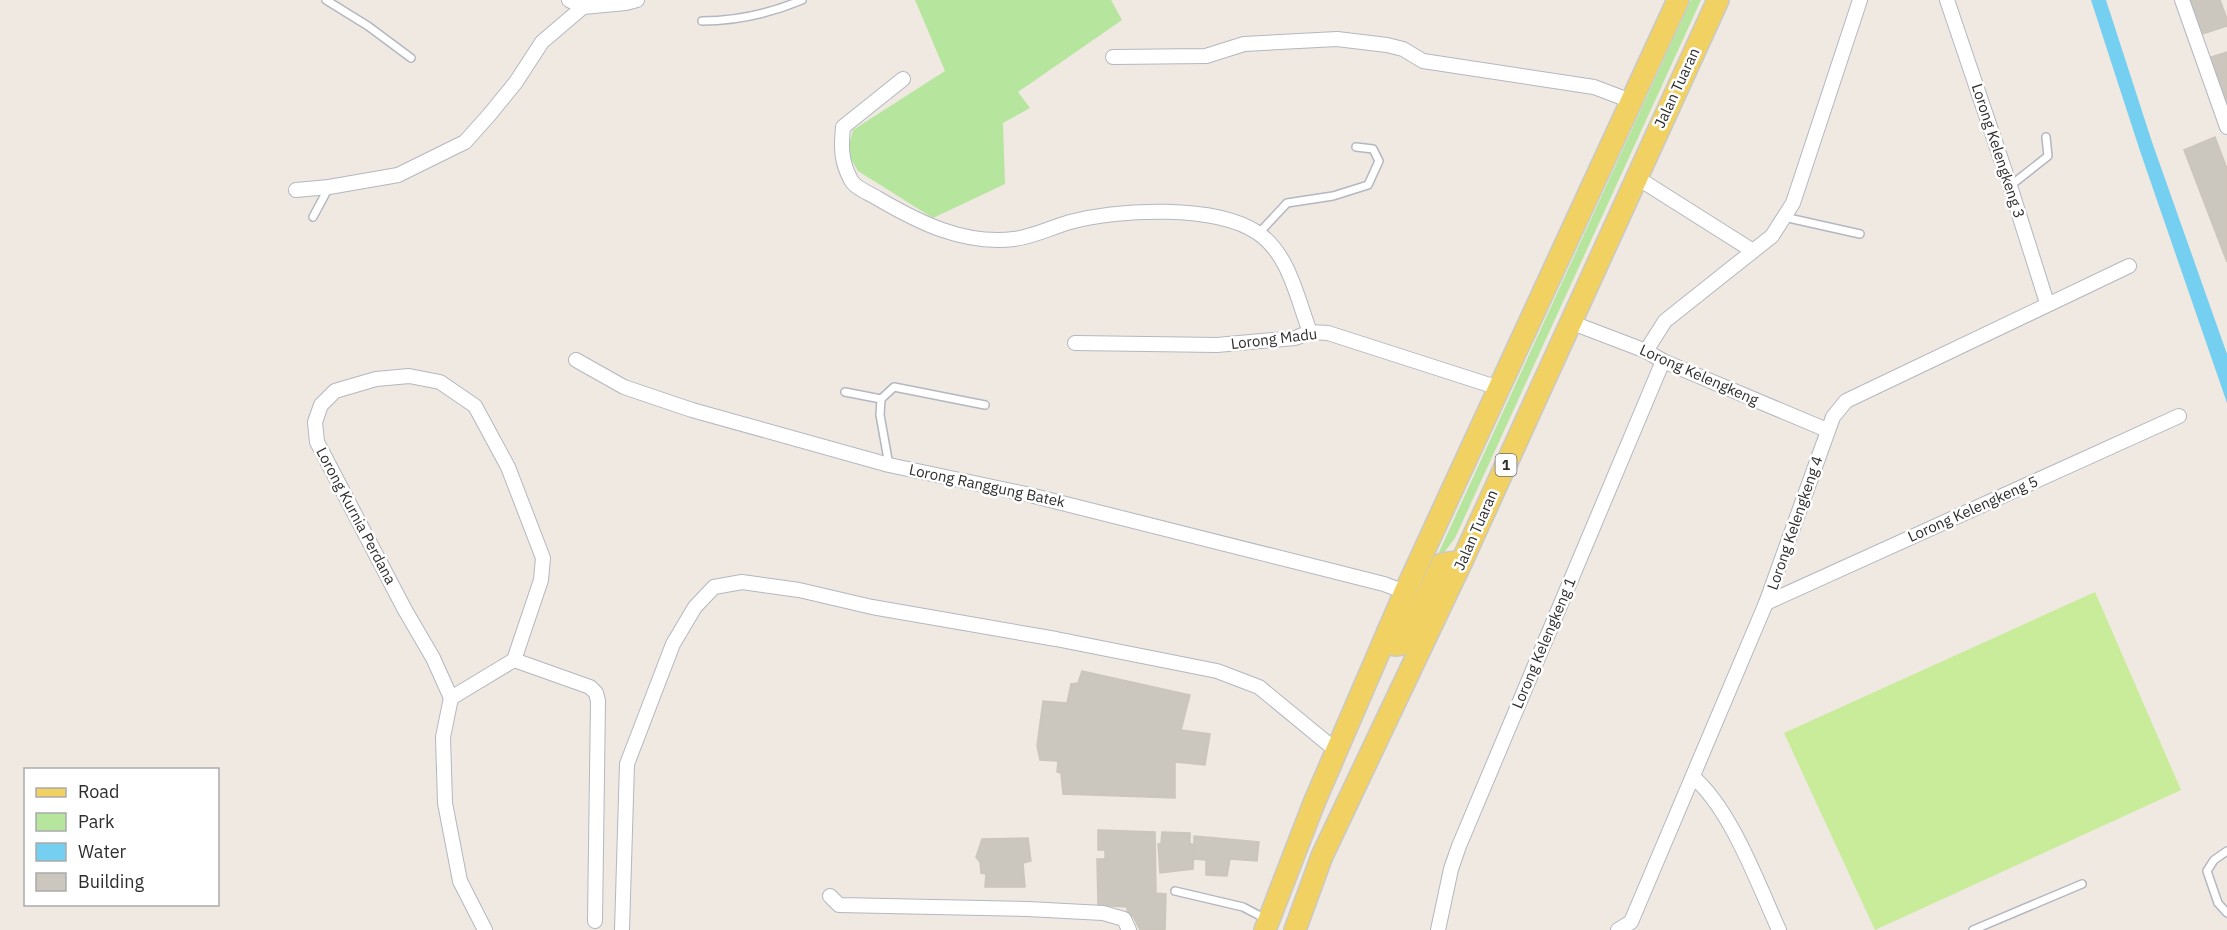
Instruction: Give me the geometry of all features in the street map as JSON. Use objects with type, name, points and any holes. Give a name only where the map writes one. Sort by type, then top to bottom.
[{"type":"main road","points":[[1266,925],[1314,803],[1338,752],[1405,592],[1678,0]]},
{"type":"main road","name":"Jalan Tuaran","points":[[1295,930],[1322,856],[1462,561],[1718,0]]},
{"type":"main road","points":[[1388,631],[1388,642],[1392,645],[1399,646],[1404,643],[1442,564],[1462,561]]},
{"type":"street","points":[[569,0],[584,7],[637,0]]},
{"type":"street","points":[[1646,351],[1665,321],[1772,236],[1793,203],[1860,0]]},
{"type":"street","name":"Lorong Kelengkeng 3","points":[[1947,0],[2048,303]]},
{"type":"street","points":[[2182,0],[2227,127]]},
{"type":"street","points":[[296,190],[329,187],[398,175],[465,142],[516,82],[542,42],[584,7]]},
{"type":"street","points":[[1113,57],[1206,56],[1245,44],[1338,39],[1403,49],[1423,61],[1594,87],[1632,101]]},
{"type":"street","points":[[903,79],[843,128],[841,157],[852,183],[918,222],[969,238],[1014,239],[1072,221],[1132,212],[1202,214],[1237,221],[1259,233],[1281,257],[1310,332]]},
{"type":"street","points":[[1636,177],[1753,251]]},
{"type":"street","name":"Lorong Kelengkeng 4","points":[[1618,930],[1631,922],[1766,603],[1827,430],[1845,401],[2128,266]]},
{"type":"street","name":"Lorong Kelengkeng","points":[[1570,322],[1646,351],[1663,361],[1827,430]]},
{"type":"street","name":"Lorong Madu","points":[[1076,343],[1217,345],[1295,338],[1310,332],[1328,333],[1499,388]]},
{"type":"street","name":"Lorong Ranggung Batek","points":[[576,360],[624,387],[692,410],[889,465],[1026,494],[1128,519],[1384,584],[1405,592]]},
{"type":"street","name":"Lorong Kelengkeng 1","points":[[1438,930],[1451,869],[1459,846],[1663,361]]},
{"type":"street","name":"Lorong Kurnia Perdana","points":[[451,698],[433,658],[405,610],[317,442],[315,422],[321,405],[334,391],[376,379],[409,376],[440,382],[475,406],[508,467],[543,558],[541,580],[514,660]]},
{"type":"street","name":"Lorong Kelengkeng 5","points":[[1766,603],[2179,416]]},
{"type":"street","points":[[622,930],[627,764],[673,644],[694,607],[714,587],[742,582],[799,590],[872,608],[1056,639],[1217,671],[1259,687],[1338,752]]},
{"type":"street","points":[[484,930],[460,881],[445,803],[443,737],[451,698],[514,660],[590,687],[596,693],[598,701],[595,921]]},
{"type":"street","points":[[1693,777],[1704,786],[1723,812],[1779,930]]},
{"type":"street","points":[[830,896],[839,905],[1103,913],[1124,919],[1129,930]]},
{"type":"lane","points":[[326,0],[368,26],[411,58]]},
{"type":"lane","points":[[702,21],[724,21],[780,9],[802,0]]},
{"type":"lane","points":[[2010,186],[2048,156],[2046,137]]},
{"type":"lane","points":[[1259,233],[1287,203],[1333,196],[1368,185],[1379,161],[1373,149],[1356,147]]},
{"type":"lane","points":[[313,217],[329,187]]},
{"type":"lane","points":[[1784,217],[1860,234]]},
{"type":"lane","points":[[889,465],[880,415],[881,399],[894,387],[985,405]]},
{"type":"lane","points":[[845,392],[881,399]]},
{"type":"lane","points":[[2227,851],[2214,860],[2206,871],[2218,903],[2227,913]]},
{"type":"lane","points":[[1973,930],[2082,884]]},
{"type":"lane","points":[[1175,891],[1243,907],[1266,925]]},
{"type":"green space","points":[[915,0],[1111,0],[1122,20],[1018,92],[1030,108],[1003,123],[1005,184],[933,218],[858,171],[847,152],[853,130],[945,71]]},
{"type":"green space","points":[[1691,0],[1701,0],[1455,538],[1440,558],[1403,631]]},
{"type":"green space","points":[[2095,592],[2181,790],[1875,930],[1784,733]]},
{"type":"water","points":[[2091,0],[2106,0],[2152,142],[2227,354],[2227,403],[2140,151]]},
{"type":"building","points":[[2187,0],[2220,0],[2227,19],[2227,26],[2199,35]]},
{"type":"building","points":[[2227,52],[2227,109],[2208,58]]},
{"type":"building","points":[[2215,137],[2227,169],[2227,262],[2184,150]]},
{"type":"building","points":[[1082,671],[1190,695],[1181,730],[1210,734],[1205,765],[1175,762],[1175,798],[1063,794],[1061,773],[1057,772],[1058,761],[1040,760],[1037,746],[1043,701],[1067,703],[1071,684],[1078,683]]},
{"type":"building","points":[[1098,830],[1155,832],[1156,893],[1166,894],[1165,930],[1140,930],[1133,916],[1128,917],[1127,907],[1098,905],[1097,859],[1105,859],[1105,850],[1098,850]]},
{"type":"building","points":[[1162,832],[1190,833],[1190,844],[1194,844],[1193,869],[1160,873],[1158,844],[1161,844]]},
{"type":"building","points":[[1194,836],[1259,842],[1257,861],[1230,859],[1227,876],[1206,875],[1206,860],[1194,859]]},
{"type":"building","points":[[1028,838],[1031,861],[1023,863],[1025,887],[985,887],[986,874],[981,873],[980,862],[976,857],[982,839]]}]
